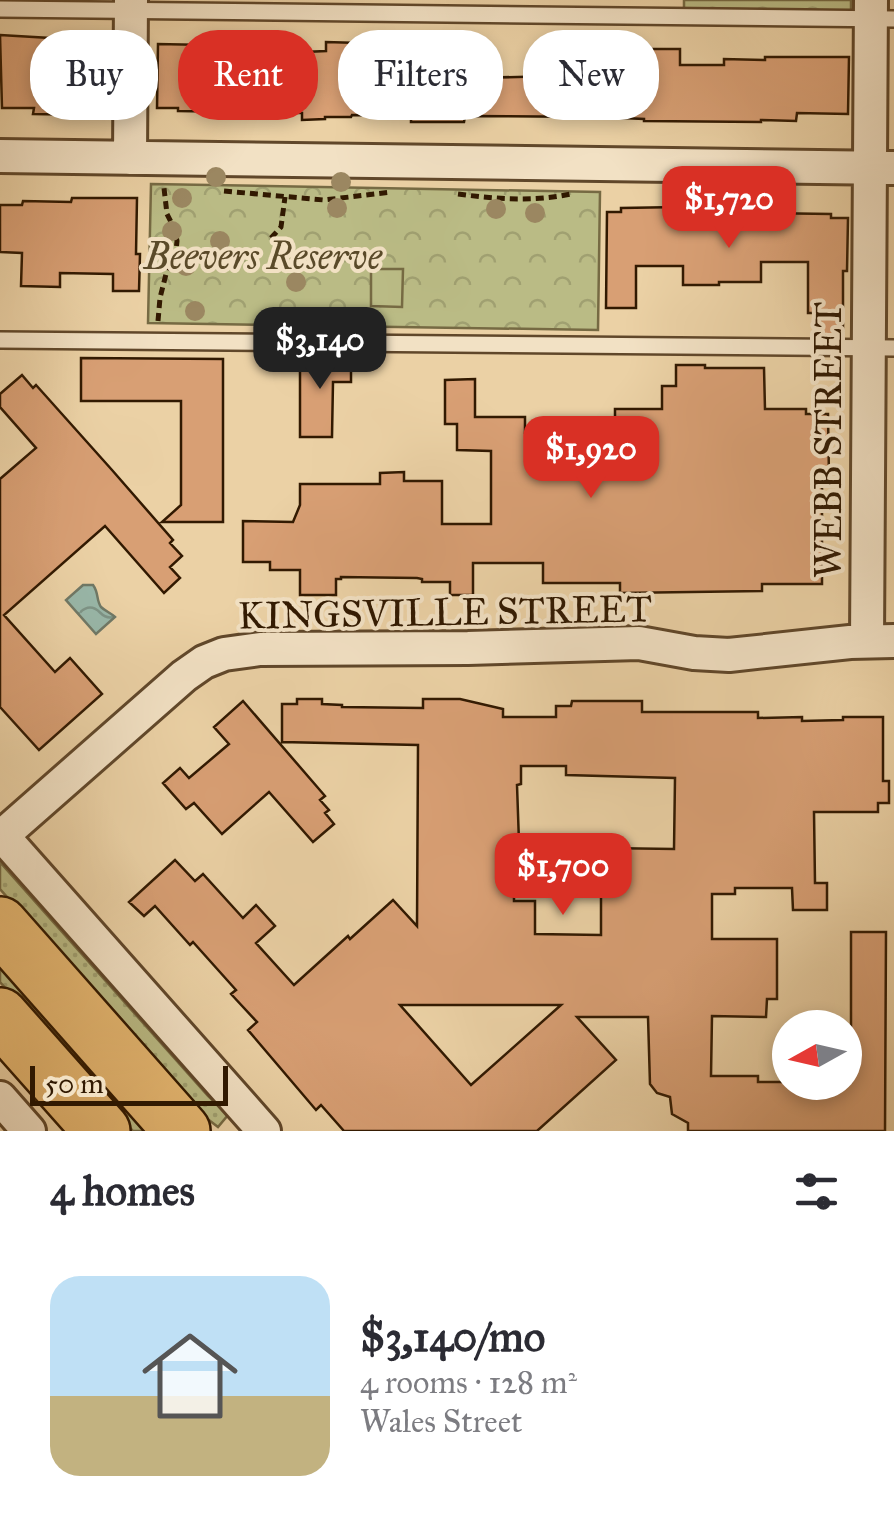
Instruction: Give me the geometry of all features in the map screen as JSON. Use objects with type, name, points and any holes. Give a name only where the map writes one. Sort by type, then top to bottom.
[{"type":"highway","points":[[0,925],[182,1131]]},
{"type":"highway","points":[[0,1016],[102,1131]]},
{"type":"street","points":[[130,158],[131,5]]},
{"type":"street","name":"WEBB STREET","points":[[879,12],[881,641]]},
{"type":"street","points":[[0,156],[882,168]]},
{"type":"street","name":"KINGSVILLE STREET","points":[[1,834],[173,684],[195,667],[224,654],[260,649],[639,642],[729,656],[881,641]]},
{"type":"street","points":[[1,834],[264,1131]]},
{"type":"street","points":[[0,1098],[29,1131]]},
{"type":"lane","points":[[0,9],[131,5],[879,12]]},
{"type":"lane","points":[[0,340],[881,348]]},
{"type":"path","points":[[156,342],[160,298],[177,241],[167,214],[164,185]]},
{"type":"path","points":[[271,238],[281,227],[285,196]]},
{"type":"green space","points":[[684,0],[851,0],[851,11],[684,8]]},
{"type":"green space","name":"Beevers Reserve","points":[[151,184],[600,192],[598,330],[148,323]]},
{"type":"green space","points":[[371,269],[403,269],[402,307],[371,306]]},
{"type":"green space","points":[[0,862],[228,1115],[218,1127],[175,1086],[0,889]]},
{"type":"green space","points":[[0,955],[157,1131],[133,1131],[0,982]]},
{"type":"water","points":[[83,585],[93,585],[101,607],[115,617],[96,634],[66,600]]},
{"type":"building","points":[[0,35],[30,37],[30,108],[2,108]]},
{"type":"building","points":[[326,42],[338,42],[338,117],[318,119],[318,51],[326,51]]},
{"type":"building","points":[[158,44],[178,44],[178,108],[158,108]]},
{"type":"building","points":[[659,49],[680,49],[680,65],[724,65],[724,59],[765,57],[849,57],[848,114],[797,113],[796,121],[644,121],[659,120]]},
{"type":"building","points":[[503,77],[523,77],[523,116],[503,116]]},
{"type":"building","points":[[411,120],[464,120],[464,122]]},
{"type":"building","points":[[72,198],[137,198],[139,291],[113,291],[113,274],[60,273],[60,287],[21,286],[22,253],[0,252],[0,205],[22,205],[23,201],[71,202]]},
{"type":"building","points":[[722,204],[761,205],[761,213],[831,214],[831,218],[848,218],[843,336],[820,335],[820,313],[808,313],[808,262],[761,262],[761,282],[719,285],[683,285],[683,266],[636,266],[636,308],[606,308],[607,212],[621,212],[621,208],[679,207],[679,212],[722,212]]},
{"type":"building","points":[[300,355],[351,355],[351,382],[333,382],[332,437],[300,437]]},
{"type":"building","points":[[81,358],[223,359],[223,522],[162,522],[181,505],[181,401],[81,401]]},
{"type":"building","points":[[676,365],[764,368],[765,409],[806,409],[806,414],[828,414],[829,478],[822,478],[822,584],[762,584],[762,591],[620,593],[620,583],[543,583],[543,563],[473,563],[473,595],[450,595],[450,582],[341,577],[336,579],[336,595],[300,595],[300,570],[270,570],[270,562],[243,562],[243,521],[293,522],[300,505],[300,484],[380,484],[380,473],[404,472],[404,481],[442,481],[442,524],[491,524],[491,451],[457,450],[457,424],[445,424],[445,380],[475,379],[475,417],[525,417],[525,433],[615,434],[615,409],[662,409],[662,386],[676,386]]},
{"type":"building","points":[[22,375],[33,388],[36,385],[112,470],[173,540],[170,543],[182,556],[170,567],[180,578],[164,593],[105,526],[4,615],[55,672],[70,658],[102,694],[39,750],[0,707],[0,479],[36,448],[0,407],[0,394]]},
{"type":"building","points":[[297,699],[322,699],[322,704],[342,707],[423,708],[423,699],[460,699],[503,709],[503,717],[556,717],[556,706],[571,706],[572,701],[642,701],[642,712],[758,712],[758,718],[802,717],[802,721],[883,717],[883,781],[889,781],[889,803],[878,803],[878,812],[814,812],[815,883],[827,883],[827,910],[793,910],[792,888],[735,888],[735,894],[712,894],[712,939],[777,939],[777,999],[767,999],[766,1017],[712,1016],[711,1076],[758,1076],[758,1082],[772,1082],[772,1100],[862,1100],[862,1010],[851,1010],[851,932],[886,932],[885,1131],[688,1131],[688,1123],[672,1114],[670,1097],[657,1093],[650,1084],[648,1017],[577,1017],[616,1060],[537,1131],[344,1131],[321,1105],[316,1110],[248,1030],[257,1022],[231,994],[236,990],[193,942],[190,945],[155,906],[144,916],[129,902],[175,860],[195,881],[203,874],[243,918],[256,905],[275,926],[256,943],[294,985],[393,900],[417,926],[418,745],[282,742],[282,704],[297,704]],"holes":[[[521,766],[566,766],[566,775],[675,778],[674,849],[605,848],[601,935],[535,934],[535,901],[514,901],[514,880],[509,880],[508,843],[519,842],[517,785],[521,784]],[[400,1005],[561,1005],[471,1085]]]},
{"type":"building","points":[[243,701],[325,796],[320,800],[334,824],[313,842],[269,792],[222,834],[194,803],[186,809],[163,783],[180,768],[189,778],[229,744],[214,727]]}]
